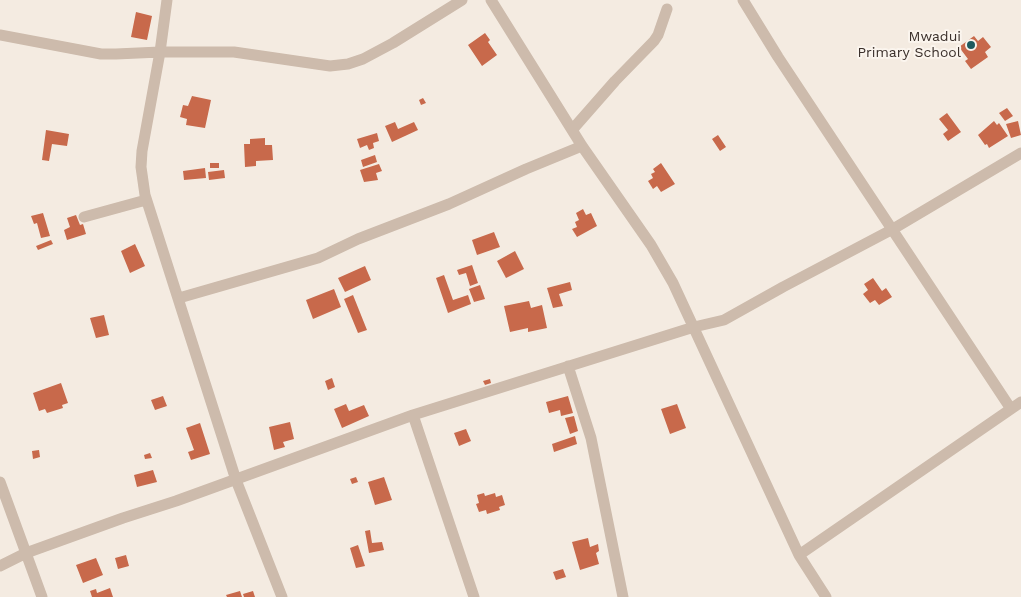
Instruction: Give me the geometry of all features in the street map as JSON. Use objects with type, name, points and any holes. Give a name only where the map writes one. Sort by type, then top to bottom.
[{"type":"street","points":[[167,0],[160,52],[142,151],[141,167],[146,200],[236,480],[282,597]]},
{"type":"street","points":[[0,35],[100,54],[234,52],[330,66],[348,64],[363,59],[393,43],[462,0]]},
{"type":"street","points":[[491,0],[582,146],[651,245],[673,283],[799,555],[826,597]]},
{"type":"street","points":[[743,0],[778,57],[1011,409]]},
{"type":"street","points":[[572,130],[615,81],[654,41],[667,9]]},
{"type":"street","points":[[179,298],[318,258],[358,239],[449,204],[582,146]]},
{"type":"street","points":[[0,566],[26,554],[123,518],[176,502],[413,416],[694,327],[724,320],[893,229],[1021,153]]},
{"type":"street","points":[[84,217],[146,200]]},
{"type":"street","points":[[568,366],[591,438],[623,597]]},
{"type":"street","points":[[799,555],[1021,402]]},
{"type":"street","points":[[413,416],[474,597]]},
{"type":"street","points":[[0,482],[42,597]]},
{"type":"building","points":[[136,12],[152,16],[147,40],[131,37]]},
{"type":"building","points":[[485,33],[490,40],[488,42],[497,55],[482,66],[468,45]]},
{"type":"building","points":[[974,36],[978,41],[983,37],[991,47],[985,52],[988,57],[971,69],[965,61],[968,59],[959,47]]},
{"type":"building","points":[[192,96],[211,100],[205,128],[186,125],[187,119],[180,117],[183,105],[188,106]]},
{"type":"building","points":[[423,98],[426,103],[421,105],[419,100]]},
{"type":"building","points":[[1007,108],[1013,116],[1005,121],[999,113]]},
{"type":"building","points":[[947,113],[961,132],[948,141],[943,134],[948,130],[939,119]]},
{"type":"building","points":[[994,121],[997,125],[999,123],[1008,136],[989,148],[978,135]]},
{"type":"building","points":[[1018,121],[1021,135],[1011,138],[1006,124]]},
{"type":"building","points":[[395,122],[398,129],[414,122],[418,130],[392,142],[385,126]]},
{"type":"building","points":[[46,130],[69,134],[67,146],[52,144],[49,161],[42,160]]},
{"type":"building","points":[[377,133],[379,141],[373,143],[374,148],[369,150],[367,145],[360,148],[357,139]]},
{"type":"building","points":[[718,135],[726,147],[720,151],[712,139]]},
{"type":"building","points":[[265,138],[265,145],[272,145],[273,160],[256,161],[256,166],[245,167],[244,144],[250,144],[250,139]]},
{"type":"building","points":[[375,155],[377,162],[363,167],[361,160]]},
{"type":"building","points":[[210,163],[219,163],[219,168],[210,168]]},
{"type":"building","points":[[661,163],[675,184],[661,192],[657,186],[653,189],[648,181],[653,178],[651,174],[655,172],[653,169]]},
{"type":"building","points":[[379,164],[382,171],[376,173],[378,180],[364,182],[360,170]]},
{"type":"building","points":[[205,168],[206,178],[184,180],[183,171]]},
{"type":"building","points":[[224,170],[225,178],[209,180],[208,172]]},
{"type":"building","points":[[583,209],[586,215],[591,213],[597,226],[577,237],[572,229],[577,227],[575,222],[579,220],[576,213]]},
{"type":"building","points":[[43,213],[50,236],[41,238],[37,223],[34,224],[31,216]]},
{"type":"building","points":[[76,215],[80,225],[83,224],[86,234],[67,240],[64,230],[70,227],[67,218]]},
{"type":"building","points":[[494,232],[500,247],[477,255],[472,240]]},
{"type":"building","points":[[51,240],[53,244],[38,250],[36,246]]},
{"type":"building","points":[[135,244],[145,266],[130,273],[121,251]]},
{"type":"building","points":[[515,251],[524,269],[506,278],[497,261]]},
{"type":"building","points":[[472,265],[478,283],[470,286],[466,273],[459,275],[457,270]]},
{"type":"building","points":[[365,266],[371,280],[345,292],[338,278]]},
{"type":"building","points":[[444,275],[453,300],[468,295],[471,304],[448,313],[436,278]]},
{"type":"building","points":[[873,278],[882,291],[886,288],[892,297],[879,305],[875,300],[870,303],[863,294],[868,290],[864,284]]},
{"type":"building","points":[[570,282],[572,290],[559,294],[563,306],[553,308],[547,288]]},
{"type":"building","points":[[480,285],[485,299],[474,302],[469,289]]},
{"type":"building","points":[[334,289],[341,307],[313,319],[306,300]]},
{"type":"building","points":[[353,295],[367,330],[358,333],[344,299]]},
{"type":"building","points":[[529,301],[531,308],[542,305],[547,328],[528,332],[528,328],[510,332],[504,306]]},
{"type":"building","points":[[104,315],[109,335],[96,338],[90,318]]},
{"type":"building","points":[[332,378],[335,387],[328,390],[325,381]]},
{"type":"building","points":[[490,379],[491,383],[485,385],[483,381]]},
{"type":"building","points":[[61,383],[68,403],[62,405],[63,408],[47,413],[45,409],[39,411],[33,393]]},
{"type":"building","points":[[163,396],[167,406],[155,410],[151,400]]},
{"type":"building","points":[[568,396],[573,413],[561,416],[560,410],[549,413],[546,402]]},
{"type":"building","points":[[346,404],[349,411],[364,405],[369,416],[342,428],[334,409]]},
{"type":"building","points":[[677,404],[686,428],[670,434],[661,409]]},
{"type":"building","points":[[574,416],[578,431],[570,434],[565,418]]},
{"type":"building","points":[[290,422],[294,439],[283,442],[285,447],[274,450],[269,427]]},
{"type":"building","points":[[200,423],[210,454],[191,460],[188,452],[194,450],[186,428]]},
{"type":"building","points":[[466,429],[471,441],[459,446],[454,433]]},
{"type":"building","points":[[575,436],[577,444],[554,452],[552,444]]},
{"type":"building","points":[[39,450],[40,457],[33,459],[32,451]]},
{"type":"building","points":[[150,453],[152,458],[145,459],[144,455]]},
{"type":"building","points":[[153,470],[157,482],[137,487],[134,475]]},
{"type":"building","points":[[356,477],[358,482],[352,484],[350,479]]},
{"type":"building","points":[[384,477],[392,500],[375,505],[368,482]]},
{"type":"building","points":[[484,493],[485,496],[495,493],[496,497],[502,495],[505,505],[499,507],[500,510],[487,514],[486,510],[479,512],[476,504],[479,503],[477,495]]},
{"type":"building","points":[[370,530],[372,543],[382,542],[384,550],[369,553],[365,531]]},
{"type":"building","points":[[588,538],[590,547],[598,544],[599,551],[596,553],[599,564],[580,570],[572,542]]},
{"type":"building","points":[[358,545],[365,566],[356,568],[350,548]]},
{"type":"building","points":[[126,555],[129,566],[118,569],[115,558]]},
{"type":"building","points":[[96,558],[103,575],[83,583],[76,565]]},
{"type":"building","points":[[563,569],[566,577],[556,580],[553,572]]},
{"type":"building","points":[[110,588],[113,597],[92,597],[90,591],[96,589],[97,593]]},
{"type":"building","points":[[240,591],[242,597],[227,597],[226,595]]},
{"type":"building","points":[[253,591],[255,597],[244,597],[243,594]]},
{"type":"place","name":"Mwadui Primary School","points":[[971,45]]}]
